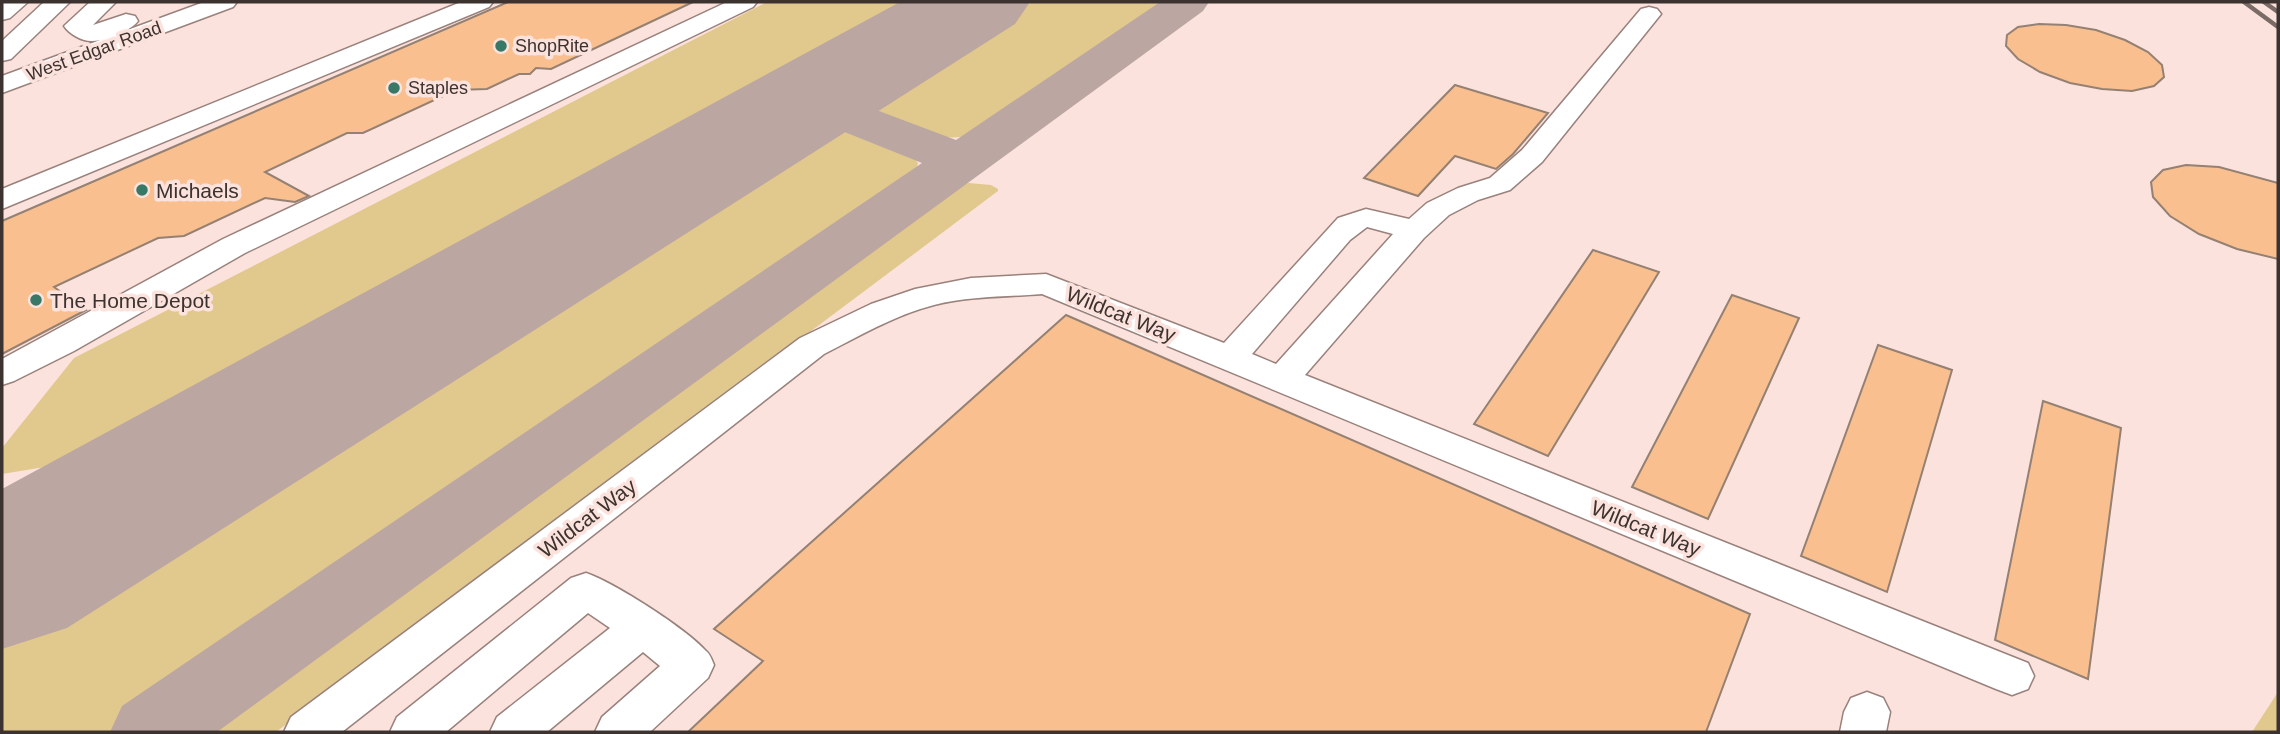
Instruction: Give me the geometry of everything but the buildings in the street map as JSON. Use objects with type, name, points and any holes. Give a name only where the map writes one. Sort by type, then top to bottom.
[{"type":"lane","points":[[2,13],[16,2]]},
{"type":"lane","points":[[5,45],[58,2]]},
{"type":"lane","points":[[92,34],[76,26],[104,2]]},
{"type":"lane","points":[[128,20],[147,2]]},
{"type":"lane","points":[[5,45],[36,41],[53,56],[92,34],[175,2]]},
{"type":"lane","name":"West Edgar Road","points":[[2,85],[53,56],[225,2]]},
{"type":"lane","points":[[2,200],[481,2]]},
{"type":"lane","points":[[2,373],[234,246],[745,2]]},
{"type":"lane","points":[[1281,380],[1413,231],[1438,209],[1468,194],[1500,184],[1532,156],[1649,14]]},
{"type":"lane","points":[[1230,358],[1347,225],[1366,216],[1413,231]]},
{"type":"lane","name":"Wildcat Way","points":[[307,732],[812,346],[882,312],[927,296],[1046,284],[2012,676]]},
{"type":"lane","points":[[414,732],[586,590],[643,627],[692,665],[618,732]]},
{"type":"lane","points":[[513,732],[643,627]]},
{"type":"shaded area","points":[[767,2],[926,2],[141,447],[132,440],[57,465],[2,474],[2,448],[74,358]]},
{"type":"shaded area","points":[[1032,2],[1172,2],[991,128],[975,134],[942,137],[925,134],[892,124],[862,109]]},
{"type":"shaded area","points":[[843,126],[909,152],[918,163],[915,177],[116,732],[2,732],[2,637],[829,127]]},
{"type":"shaded area","points":[[969,183],[991,185],[998,191],[276,732],[176,732],[929,194],[948,186]]},
{"type":"shaded area","points":[[2278,692],[2278,732],[2252,732]]},
{"type":"taxiway","points":[[963,161],[1188,2]]},
{"type":"taxiway","points":[[809,101],[963,161]]},
{"type":"taxiway","points":[[152,732],[963,161]]},
{"type":"runway","points":[[2,576],[978,2]]},
{"type":"railway","points":[[2244,2],[2278,27]]},
{"type":"railway","points":[[2264,2],[2278,12]]},
{"type":"place","name":"ShopRite","points":[[501,46]]},
{"type":"place","name":"Staples","points":[[394,88]]},
{"type":"place","name":"Michaels","points":[[142,190]]},
{"type":"place","name":"The Home Depot","points":[[36,300]]}]
